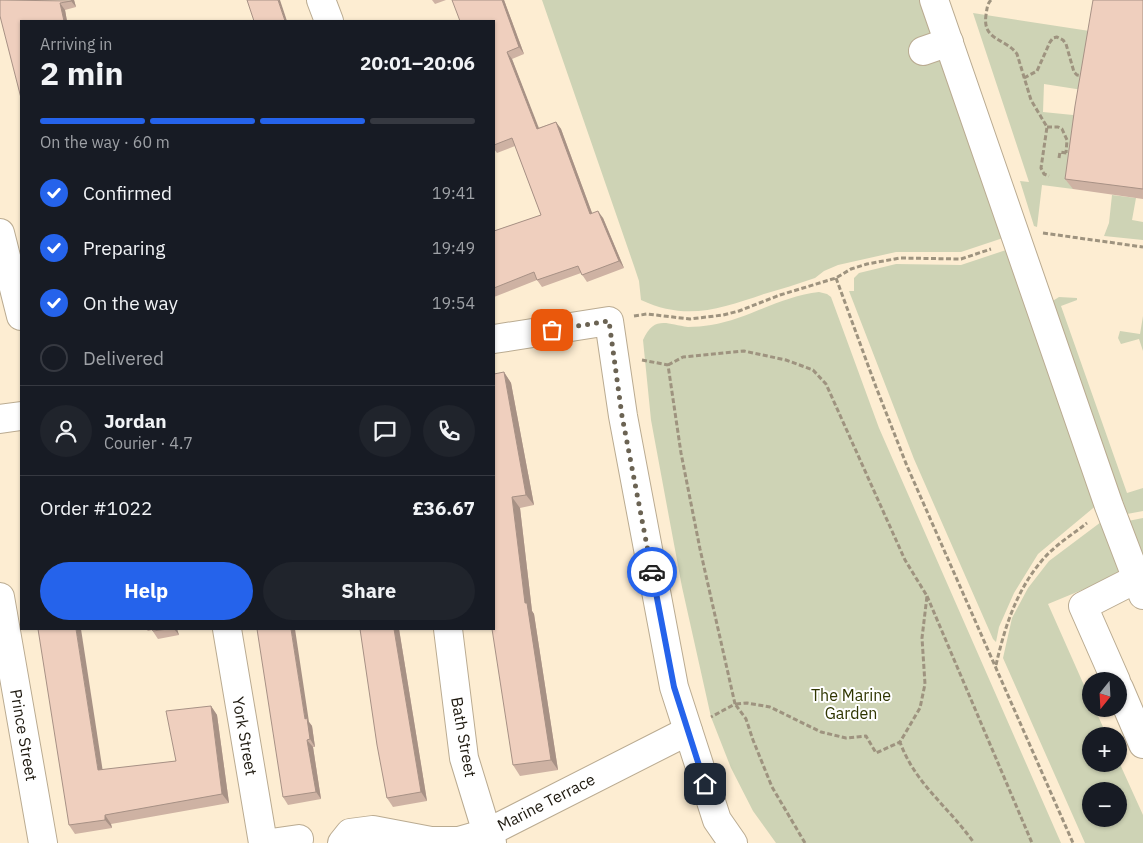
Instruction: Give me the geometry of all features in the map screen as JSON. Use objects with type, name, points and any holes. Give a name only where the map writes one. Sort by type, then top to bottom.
[{"type":"street","points":[[321,0],[329,20]]},
{"type":"street","points":[[934,0],[1140,587],[1083,606],[1112,672]]},
{"type":"street","points":[[923,51],[949,42]]},
{"type":"street","points":[[0,233],[20,312]]},
{"type":"street","points":[[495,339],[609,321],[622,416],[674,687],[717,820],[733,843]]},
{"type":"street","points":[[0,418],[20,416]]},
{"type":"street","name":"Prince Street","points":[[0,597],[43,843]]},
{"type":"street","name":"York Street","points":[[227,630],[263,843]]},
{"type":"street","name":"Bath Street","points":[[448,630],[464,758],[489,838]]},
{"type":"street","points":[[1128,709],[1143,744]]},
{"type":"street","name":"Marine Terrace","points":[[342,843],[350,833],[373,830],[430,841],[459,842],[489,838],[688,731]]},
{"type":"street","points":[[271,843],[299,839]]},
{"type":"path","points":[[991,0],[988,3],[985,22],[988,32],[1013,48],[1017,54],[1031,100],[1047,127],[1041,168],[1044,174],[1049,176]]},
{"type":"path","points":[[1024,78],[1037,71],[1050,42],[1053,38],[1057,37],[1066,44],[1074,72],[1077,76],[1081,76],[1086,72]]},
{"type":"path","points":[[1047,127],[1062,129],[1067,140],[1066,152]]},
{"type":"path","points":[[1059,158],[1060,152],[1072,153]]},
{"type":"path","points":[[609,321],[647,314],[690,319],[723,315],[836,278],[851,269],[887,260],[961,259],[1018,240],[1030,232],[1143,247]]},
{"type":"path","points":[[836,278],[907,466],[1073,843]]},
{"type":"path","points":[[614,358],[668,365],[683,357],[744,351],[786,360],[813,370],[826,384],[905,560],[927,596],[1032,843]]},
{"type":"path","points":[[668,365],[681,454],[734,704],[746,720],[772,788],[805,843]]},
{"type":"path","points":[[996,665],[1015,601],[1045,556],[1110,506]]},
{"type":"path","points":[[688,731],[734,704],[747,703],[770,707],[821,732],[846,738],[866,736],[876,754],[900,742],[920,708],[925,684],[922,638],[927,596]]},
{"type":"path","points":[[900,742],[904,755],[918,778],[963,827],[974,843]]},
{"type":"green space","points":[[542,0],[925,0],[1006,237],[961,252],[896,252],[838,265],[824,271],[815,278],[718,308],[688,311],[673,310],[641,300],[639,281]]},
{"type":"green space","points":[[973,13],[1096,32],[1102,93],[1044,84],[1043,112],[1083,116],[1073,189],[1042,185],[1037,227],[1034,226],[1020,181],[1029,182]]},
{"type":"green space","points":[[1112,195],[1136,198],[1132,220],[1143,222],[1143,240],[1104,236],[1109,223]]},
{"type":"green space","points":[[1009,249],[1098,504],[1038,554],[1014,593],[999,627],[996,642],[993,639],[914,459],[849,291],[854,291],[854,278],[859,273],[896,264],[961,265]]},
{"type":"green space","name":"The Marine Garden","points":[[819,292],[831,297],[879,428],[1061,843],[776,843],[753,811],[731,768],[711,717],[682,587],[651,420],[643,340],[647,332],[657,324],[667,323],[688,327],[711,325],[738,318],[791,298]]},
{"type":"green space","points":[[1059,297],[1077,298],[1077,300],[1061,306],[1127,493],[1143,488],[1143,511],[1127,514],[1051,302]]},
{"type":"green space","points":[[1143,316],[1143,351],[1139,339],[1121,344],[1118,338],[1120,331],[1140,334]]},
{"type":"green space","points":[[1143,518],[1143,564],[1128,521]]},
{"type":"green space","points":[[1105,519],[1123,573],[1048,604],[1082,681],[1082,718],[1099,718],[1103,727],[1082,727],[1082,772],[1124,772],[1143,815],[1143,843],[1085,843],[1003,658],[1012,618],[1028,588],[1049,561]]},
{"type":"building","points":[[0,0],[71,1],[60,3],[64,20],[20,20],[20,94],[0,16]]},
{"type":"building","points":[[247,0],[278,0],[285,20],[254,20]]},
{"type":"building","points":[[452,0],[502,0],[519,47],[507,52],[537,129],[556,122],[590,214],[598,211],[619,261],[582,275],[578,266],[537,280],[534,272],[495,288],[495,231],[541,215],[512,138],[495,145],[495,20],[460,20]]},
{"type":"building","points":[[1093,0],[1143,0],[1143,189],[1065,179]]},
{"type":"building","points":[[504,372],[526,495],[512,497],[525,603],[527,603],[551,760],[513,765],[492,630],[495,630],[495,374]]},
{"type":"building","points":[[38,630],[76,630],[98,770],[176,761],[166,711],[211,706],[222,794],[105,815],[105,820],[69,825]]},
{"type":"building","points":[[257,630],[291,630],[305,719],[307,718],[310,739],[307,740],[316,792],[283,797]]},
{"type":"building","points":[[360,630],[394,630],[421,792],[387,798],[377,745]]},
{"type":"way so far","points":[[552,330],[609,321],[622,416],[652,572]]},
{"type":"route","points":[[652,572],[674,687],[705,784]]}]
